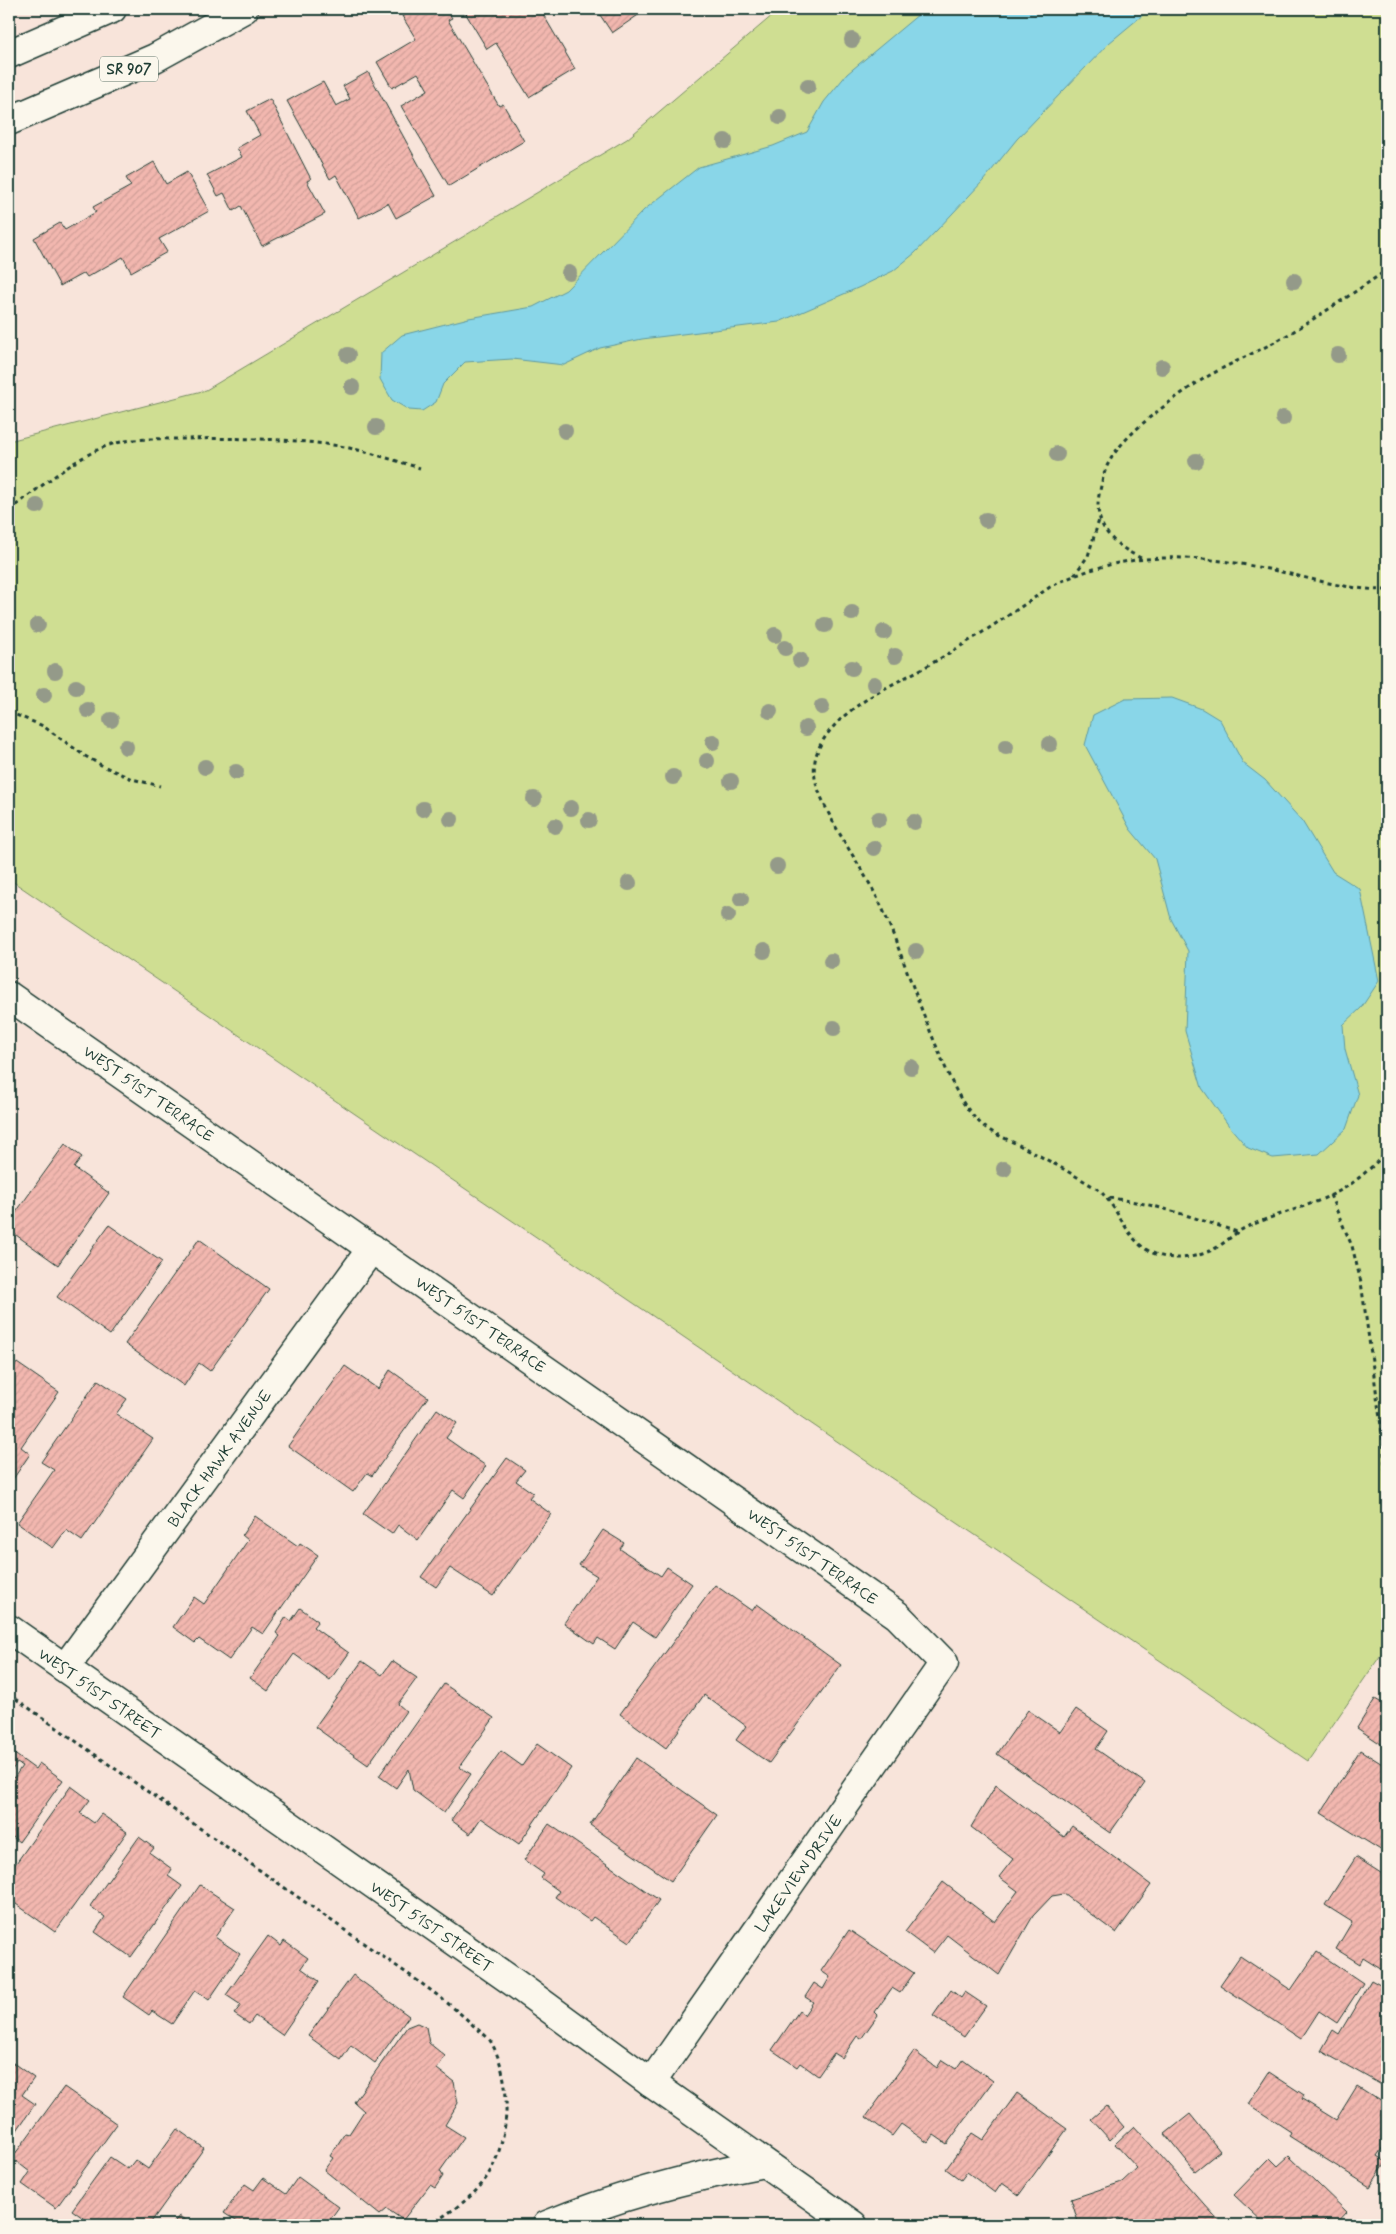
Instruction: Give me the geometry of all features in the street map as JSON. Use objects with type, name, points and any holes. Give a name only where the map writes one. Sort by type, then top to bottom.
[{"type":"street","points":[[9,54],[112,9]]},
{"type":"street","name":"SR 907","points":[[9,121],[155,58],[244,9]]},
{"type":"street","name":"WEST 51ST TERRACE","points":[[9,996],[897,1616],[944,1663]]},
{"type":"street","name":"BLACK HAWK AVENUE","points":[[64,1668],[372,1248]]},
{"type":"street","name":"WEST 51ST STREET","points":[[9,1629],[516,1984],[651,2083],[854,2225]]},
{"type":"street","name":"LAKEVIEW DRIVE","points":[[651,2083],[944,1663]]},
{"type":"street","points":[[547,2225],[612,2200],[674,2182],[764,2163]]},
{"type":"path","points":[[1074,576],[1088,556],[1099,520],[1098,501],[1107,466],[1119,448],[1136,429],[1171,401],[1205,378],[1288,334],[1387,270]]},
{"type":"path","points":[[9,510],[71,466],[104,447],[124,442],[158,439],[250,438],[305,442],[339,446],[420,468]]},
{"type":"path","points":[[1099,520],[1110,537],[1124,550],[1142,559]]},
{"type":"path","points":[[1387,590],[1318,581],[1285,573],[1181,556],[1142,559],[1092,569],[1050,587],[941,658],[875,695],[848,713],[832,727],[822,742],[815,756],[814,770],[816,785],[826,807],[868,880],[884,913],[921,1011],[946,1069],[964,1104],[979,1122],[995,1134],[1099,1190],[1108,1198],[1136,1241],[1148,1251],[1167,1257],[1181,1258],[1200,1255],[1215,1248],[1248,1226],[1330,1195],[1359,1178],[1387,1150]]},
{"type":"path","points":[[9,712],[43,726],[85,756],[103,766],[132,779],[160,786]]},
{"type":"path","points":[[1330,1195],[1352,1246],[1361,1282],[1383,1440],[1387,1490]]},
{"type":"path","points":[[1108,1198],[1132,1201],[1184,1213],[1237,1232]]},
{"type":"path","points":[[9,1694],[381,1955],[465,2017],[490,2040],[501,2066],[507,2093],[502,2136],[495,2160],[481,2184],[458,2207],[430,2225]]},
{"type":"green space","points":[[780,9],[1387,9],[1387,1646],[1308,1761],[9,879],[9,441],[206,390],[627,139]]},
{"type":"water","points":[[925,9],[1150,9],[1109,43],[1017,139],[983,181],[937,230],[915,253],[893,271],[779,322],[642,339],[600,348],[564,365],[512,359],[465,362],[443,384],[436,402],[422,411],[409,410],[392,400],[380,379],[381,353],[402,335],[469,318],[533,307],[566,290],[644,210],[699,167],[773,146],[807,132],[824,102],[847,74]]},
{"type":"water","points":[[1172,698],[1202,709],[1220,720],[1243,763],[1265,780],[1302,821],[1333,872],[1360,889],[1379,981],[1361,1008],[1343,1025],[1345,1049],[1358,1095],[1346,1129],[1319,1154],[1273,1158],[1248,1148],[1229,1126],[1202,1088],[1185,1031],[1188,951],[1171,919],[1155,859],[1130,829],[1085,745],[1093,715],[1125,699]]},
{"type":"building","points":[[415,9],[446,9],[452,18],[448,20],[499,106],[503,104],[524,141],[449,186],[401,106],[428,90],[418,73],[392,88],[377,62],[416,39],[402,16]]},
{"type":"building","points":[[463,9],[540,9],[575,69],[529,97],[496,43],[487,49]]},
{"type":"building","points":[[596,9],[647,9],[612,33]]},
{"type":"building","points":[[368,72],[436,196],[396,218],[388,203],[359,218],[336,175],[330,179],[287,101],[323,82],[336,106],[350,99],[343,86]]},
{"type":"building","points":[[270,99],[311,179],[307,181],[325,214],[262,246],[241,206],[233,211],[224,193],[218,196],[207,175],[242,157],[237,148],[260,135],[247,111]]},
{"type":"building","points":[[154,162],[166,184],[187,172],[209,211],[159,239],[167,252],[131,272],[123,257],[87,277],[84,273],[60,286],[34,238],[60,223],[65,230],[96,212],[93,207],[131,186],[126,178]]},
{"type":"building","points":[[65,1144],[82,1157],[74,1168],[109,1193],[58,1265],[9,1230],[9,1222]]},
{"type":"building","points":[[109,1225],[162,1262],[110,1335],[57,1297]]},
{"type":"building","points":[[199,1239],[269,1289],[210,1371],[199,1363],[184,1386],[125,1344]]},
{"type":"building","points":[[17,1363],[59,1392],[21,1447],[30,1454],[9,1485],[9,1374]]},
{"type":"building","points":[[345,1366],[378,1389],[390,1370],[428,1397],[372,1476],[367,1473],[353,1492],[288,1446]]},
{"type":"building","points":[[98,1380],[127,1399],[116,1414],[153,1439],[82,1541],[66,1530],[53,1548],[17,1523],[54,1470],[41,1462]]},
{"type":"building","points":[[437,1409],[457,1423],[446,1438],[486,1466],[464,1498],[453,1490],[418,1540],[398,1525],[392,1534],[363,1514]]},
{"type":"building","points":[[507,1458],[525,1470],[516,1481],[533,1493],[529,1498],[551,1514],[493,1596],[450,1568],[436,1587],[421,1577]]},
{"type":"building","points":[[255,1516],[298,1546],[300,1543],[318,1555],[263,1634],[252,1627],[229,1660],[199,1639],[195,1643],[173,1627],[194,1597],[204,1604],[248,1540],[242,1535]]},
{"type":"building","points":[[603,1530],[624,1543],[620,1549],[661,1576],[667,1567],[692,1584],[655,1637],[633,1622],[615,1649],[598,1638],[594,1644],[564,1623],[597,1576],[579,1565]]},
{"type":"building","points":[[715,1585],[752,1611],[757,1604],[841,1665],[769,1763],[736,1740],[746,1726],[704,1695],[666,1748],[620,1714]]},
{"type":"building","points":[[300,1608],[318,1621],[313,1627],[349,1653],[330,1680],[294,1654],[268,1691],[250,1678],[280,1636],[276,1633],[286,1617],[291,1621]]},
{"type":"building","points":[[362,1661],[382,1675],[392,1661],[417,1678],[398,1704],[406,1711],[368,1765],[315,1727]]},
{"type":"building","points":[[444,1684],[494,1718],[459,1767],[471,1774],[444,1813],[413,1790],[409,1769],[396,1788],[379,1776]]},
{"type":"building","points":[[1375,1699],[1387,1706],[1387,1748],[1357,1728]]},
{"type":"building","points":[[1076,1709],[1108,1731],[1096,1749],[1145,1783],[1110,1833],[997,1754],[1028,1710],[1060,1732]]},
{"type":"building","points":[[537,1744],[571,1768],[519,1844],[481,1818],[470,1834],[451,1820],[501,1751],[522,1766]]},
{"type":"building","points":[[9,1750],[35,1769],[39,1763],[63,1780],[19,1842],[9,1834],[9,1774]],"holes":[[[17,1763],[22,1766],[14,1778],[9,1774]]]},
{"type":"building","points":[[1360,1750],[1387,1767],[1387,1854],[1321,1813]]},
{"type":"building","points":[[636,1758],[717,1815],[671,1881],[590,1825]]},
{"type":"building","points":[[996,1785],[1064,1837],[1072,1826],[1151,1885],[1116,1933],[1064,1894],[1052,1896],[1033,1916],[999,1975],[947,1935],[933,1953],[905,1932],[943,1882],[995,1922],[1018,1891],[999,1877],[1013,1859],[971,1827]]},
{"type":"building","points":[[71,1786],[90,1800],[80,1813],[94,1823],[101,1814],[127,1832],[55,1932],[9,1899],[9,1873]]},
{"type":"building","points":[[549,1824],[659,1900],[630,1942],[593,1917],[590,1921],[555,1897],[559,1891],[541,1878],[544,1874],[524,1860]]},
{"type":"building","points":[[139,1837],[154,1848],[150,1853],[172,1869],[168,1876],[182,1886],[131,1957],[95,1932],[105,1917],[90,1906]]},
{"type":"building","points":[[1356,1857],[1387,1877],[1387,1973],[1363,1958],[1360,1964],[1336,1949],[1352,1922],[1325,1905]]},
{"type":"building","points":[[200,1885],[235,1908],[215,1937],[240,1954],[209,2000],[195,1990],[172,2024],[152,2011],[149,2015],[123,1997]]},
{"type":"building","points":[[849,1930],[914,1973],[900,1993],[892,1988],[875,2012],[878,2015],[861,2039],[857,2036],[842,2058],[834,2053],[818,2076],[800,2063],[797,2067],[772,2050],[799,2011],[804,2015],[813,2002],[805,1997],[814,1983],[823,1989],[830,1977],[821,1971]]},
{"type":"building","points":[[268,1936],[281,1946],[284,1941],[308,1958],[301,1968],[319,1981],[282,2035],[255,2016],[249,2024],[234,2014],[241,2005],[226,1995]]},
{"type":"building","points":[[1317,1952],[1363,1983],[1337,2023],[1319,2011],[1301,2039],[1220,1985],[1240,1956],[1291,1990]]},
{"type":"building","points":[[353,1975],[409,2016],[375,2063],[351,2045],[341,2060],[308,2036]]},
{"type":"building","points":[[1371,1980],[1387,1989],[1387,2088],[1321,2051],[1333,2030],[1339,2034]]},
{"type":"building","points":[[951,1990],[961,1998],[965,1992],[986,2006],[964,2037],[933,2016]]},
{"type":"building","points":[[417,2023],[426,2027],[429,2043],[445,2056],[437,2069],[454,2082],[458,2103],[445,2125],[464,2137],[440,2171],[443,2176],[435,2188],[430,2185],[403,2220],[387,2209],[380,2215],[324,2170],[333,2158],[330,2156],[345,2133],[349,2134],[364,2111],[354,2102],[407,2027]]},
{"type":"building","points":[[914,2051],[937,2068],[942,2060],[956,2069],[963,2059],[993,2081],[947,2144],[934,2135],[928,2143],[901,2124],[892,2136],[866,2117]]},
{"type":"building","points":[[9,2060],[34,2078],[22,2095],[35,2104],[9,2142]]},
{"type":"building","points":[[1269,2072],[1304,2095],[1302,2099],[1336,2120],[1357,2086],[1387,2105],[1387,2119],[1384,2124],[1387,2126],[1387,2141],[1377,2156],[1386,2162],[1370,2187],[1289,2136],[1291,2132],[1248,2104]]},
{"type":"building","points":[[64,2087],[117,2124],[56,2208],[22,2184],[30,2172],[12,2158]]},
{"type":"building","points":[[1017,2093],[1067,2129],[1019,2195],[1002,2183],[995,2193],[967,2172],[961,2180],[946,2169],[972,2133],[983,2140]]},
{"type":"building","points":[[1106,2106],[1124,2127],[1110,2140],[1091,2119]]},
{"type":"building","points":[[1190,2114],[1220,2151],[1195,2171],[1165,2134]]},
{"type":"building","points":[[1134,2126],[1222,2224],[1152,2225],[1148,2220],[1142,2225],[1125,2225],[1119,2218],[1097,2225],[1079,2225],[1071,2199],[1122,2182],[1137,2168],[1115,2144]]},
{"type":"building","points":[[177,2129],[204,2148],[149,2225],[93,2225],[72,2210],[110,2157],[128,2169],[135,2160],[148,2169]]},
{"type":"building","points":[[1289,2156],[1347,2212],[1335,2225],[1326,2219],[1320,2225],[1266,2225],[1234,2195],[1270,2158],[1278,2166]]},
{"type":"building","points":[[298,2177],[339,2207],[326,2225],[242,2225],[224,2213],[245,2184],[254,2190],[263,2178],[286,2194]]},
{"type":"building","points":[[179,2216],[193,2225],[172,2225]]}]
